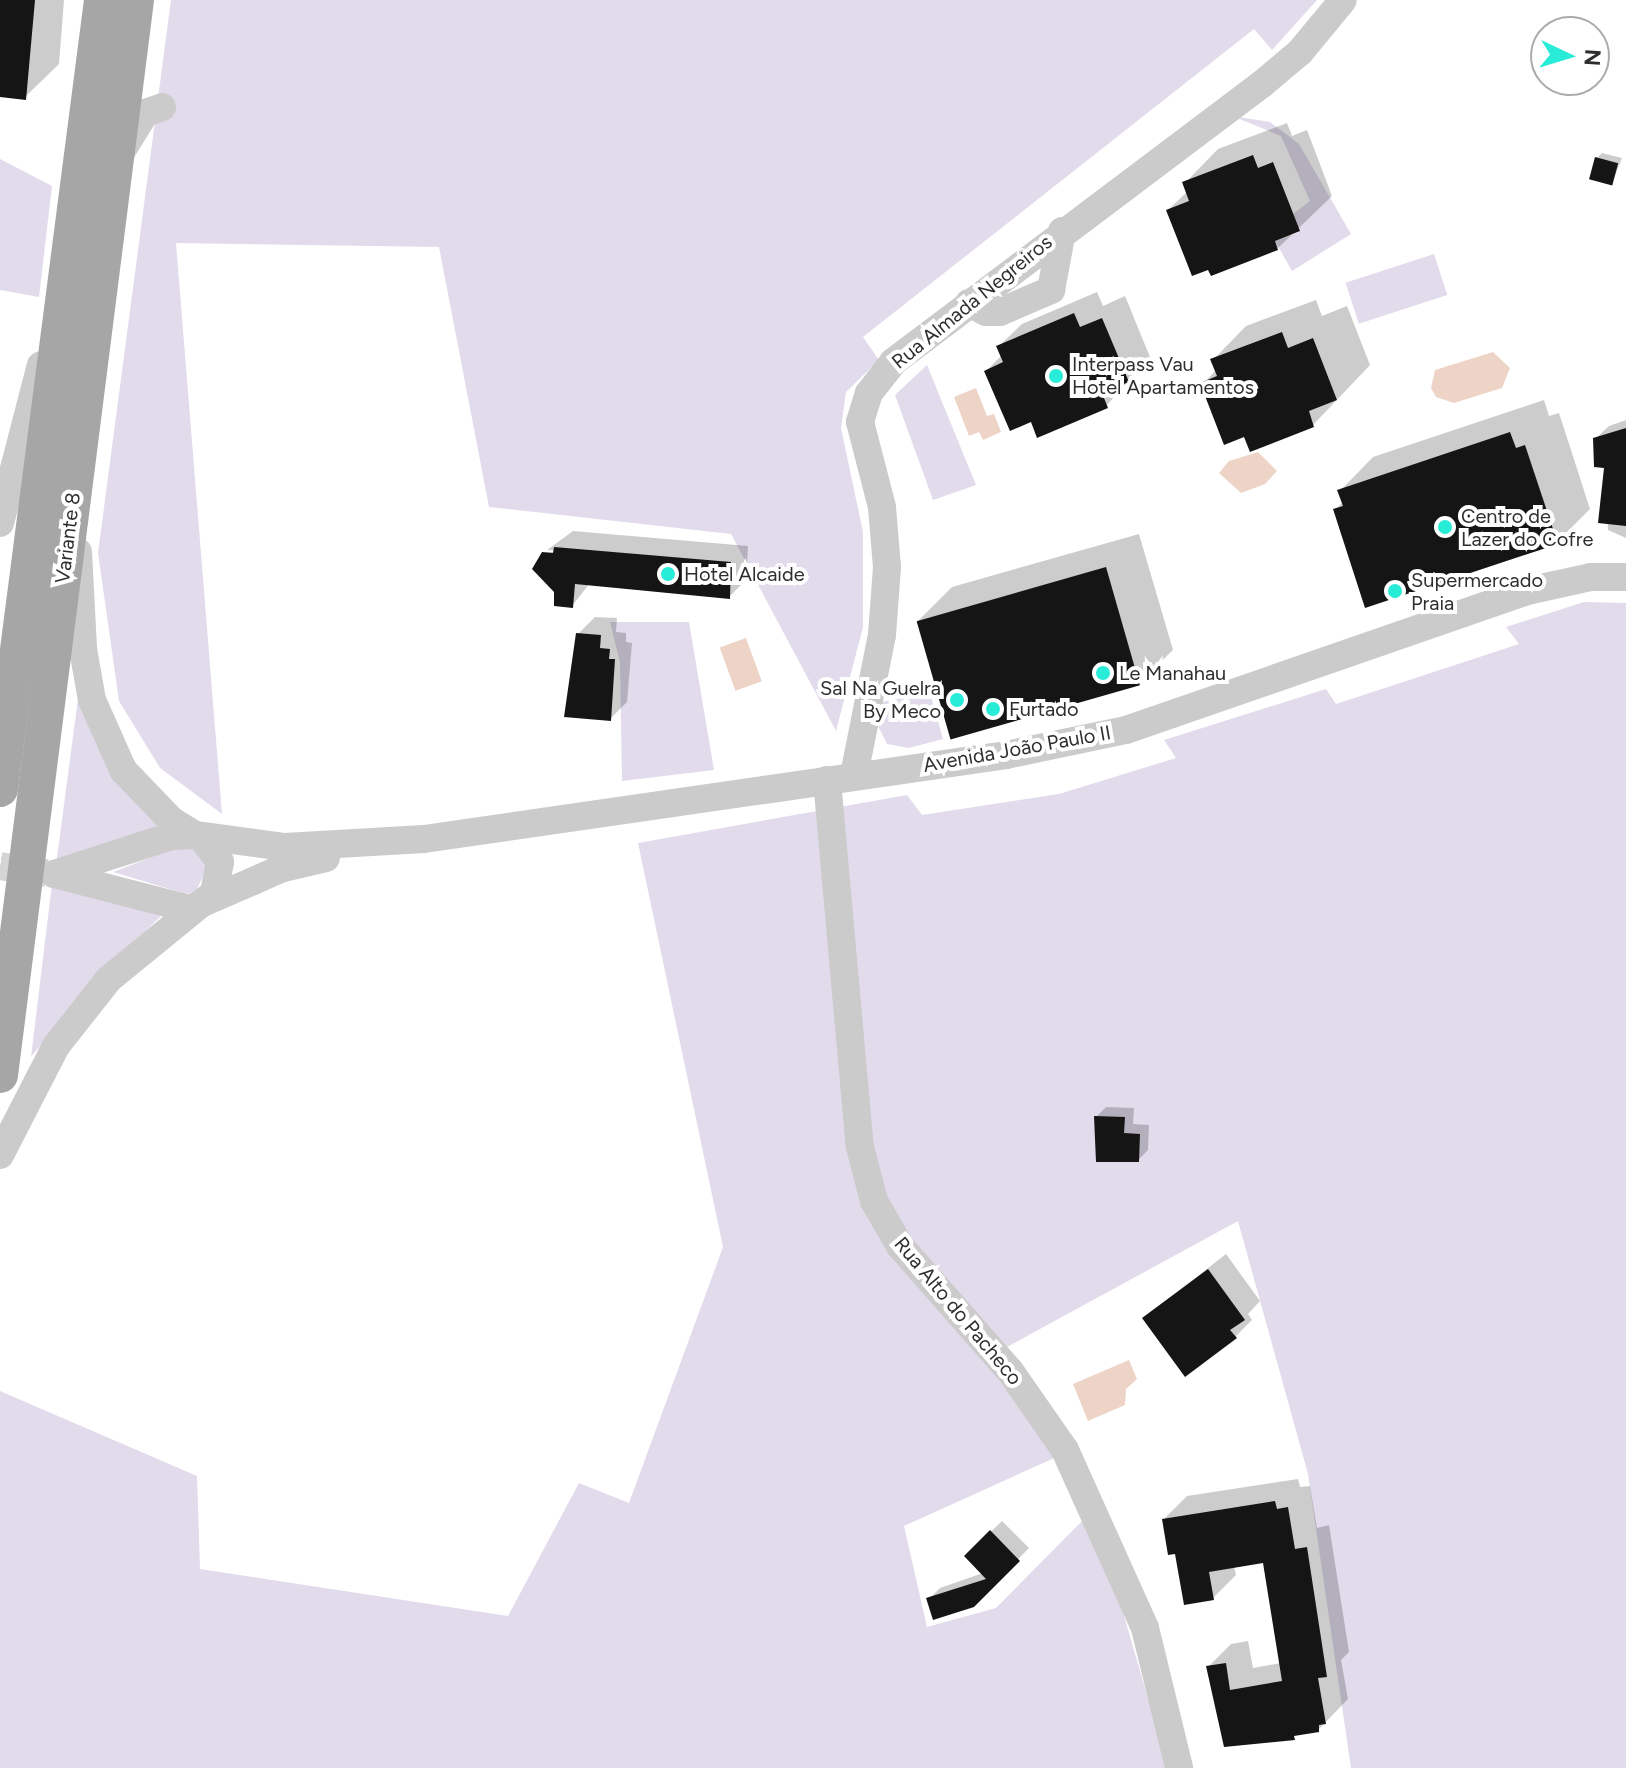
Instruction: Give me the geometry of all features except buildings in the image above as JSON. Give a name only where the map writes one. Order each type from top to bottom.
[{"type":"main road","name":"Variante 8","points":[[0,789],[102,0]]},
{"type":"main road","name":"Variante 8","points":[[0,1075],[136,0]]},
{"type":"street","name":"Rua Almada Negreiros","points":[[840,778],[882,635],[887,567],[882,507],[860,422],[869,393],[893,362],[1062,231],[1262,84],[1300,52],[1343,0]]},
{"type":"street","points":[[969,303],[986,312],[1000,312],[1051,290],[1062,231]]},
{"type":"street","points":[[0,523],[66,271]]},
{"type":"street","points":[[0,1155],[56,1046],[109,979],[204,903],[218,886],[222,870],[218,855],[198,836],[171,820],[123,770],[92,700],[83,649],[78,546],[86,396]]},
{"type":"street","name":"Avenida João Paulo II","points":[[389,844],[1006,755],[1126,730],[1527,591],[1591,577],[1626,577]]},
{"type":"street","name":"Rua Alto do Pacheco","points":[[840,778],[860,1147],[874,1201],[900,1246],[1010,1371],[1065,1450],[1145,1628],[1179,1768]]},
{"type":"street","points":[[172,836],[198,836],[285,847],[389,844],[283,868],[204,903],[179,908],[54,874],[172,836]]},
{"type":"shaded area","points":[[171,0],[1317,0],[1272,50],[1254,29],[863,337],[879,360],[846,392],[841,428],[863,532],[863,627],[836,731],[731,534],[489,507],[439,247],[176,243],[222,814],[160,768],[119,701],[98,553]]},
{"type":"shaded area","points":[[1232,116],[1270,122],[1299,144],[1351,234],[1292,271],[1275,241],[1299,232],[1293,214],[1310,201],[1281,136]]},
{"type":"shaded area","points":[[0,159],[52,186],[39,297],[0,290]]},
{"type":"shaded area","points":[[1434,254],[1447,295],[1359,324],[1346,283]]},
{"type":"shaded area","points":[[1493,352],[1510,368],[1502,388],[1454,403],[1436,397],[1431,388],[1435,370]]},
{"type":"shaded area","points":[[927,365],[976,485],[933,500],[895,395]]},
{"type":"shaded area","points":[[976,388],[987,416],[994,414],[1001,432],[983,440],[979,432],[969,436],[954,397]]},
{"type":"shaded area","points":[[1258,452],[1277,471],[1265,484],[1241,493],[1219,473],[1229,461]]},
{"type":"shaded area","points":[[1584,602],[1626,603],[1626,1768],[1351,1768],[1308,1474],[1238,1221],[985,1359],[1061,1455],[904,1526],[927,1627],[996,1608],[1086,1517],[1112,1574],[1168,1768],[0,1768],[0,1391],[197,1476],[200,1569],[508,1616],[579,1483],[629,1503],[723,1247],[638,843],[907,795],[922,815],[1059,794],[1176,758],[1164,740],[1326,689],[1336,704],[1519,644],[1506,627]]},
{"type":"shaded area","points":[[610,622],[689,622],[714,770],[622,781],[620,662]]},
{"type":"shaded area","points":[[746,638],[762,681],[735,691],[720,648]]},
{"type":"shaded area","points":[[930,693],[943,739],[909,748],[887,744],[876,722],[881,702]]},
{"type":"shaded area","points":[[78,699],[167,827],[56,865]]},
{"type":"shaded area","points":[[178,847],[194,847],[205,860],[206,870],[196,891],[186,894],[113,872]]},
{"type":"shaded area","points":[[52,884],[161,916],[88,988],[31,1057]]},
{"type":"shaded area","points":[[1129,1360],[1137,1379],[1126,1389],[1125,1405],[1088,1421],[1073,1384]]},
{"type":"tunnel","points":[[0,866],[46,873]]},
{"type":"place","name":"Interpass Vau Hotel Apartamentos","points":[[1056,376]]},
{"type":"place","name":"Centro de Lazer do Cofre","points":[[1445,527]]},
{"type":"place","name":"Hotel Alcaide","points":[[668,574]]},
{"type":"place","name":"Supermercado Praia","points":[[1395,591]]},
{"type":"place","name":"Le Manahau","points":[[1103,673]]},
{"type":"place","name":"Sal Na Guelra By Meco","points":[[957,700]]},
{"type":"place","name":"Furtado","points":[[993,709]]}]
